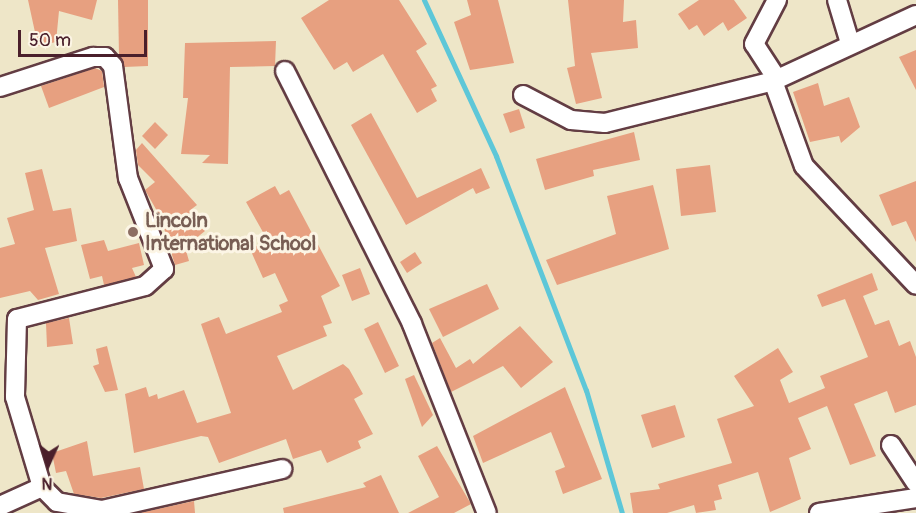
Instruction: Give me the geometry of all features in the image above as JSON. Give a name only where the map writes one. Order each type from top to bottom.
[{"type":"street","points":[[777,0],[754,44],[774,79],[804,166],[916,285]]},
{"type":"street","points":[[837,0],[850,43]]},
{"type":"street","points":[[523,95],[571,120],[605,123],[774,79],[916,15]]},
{"type":"street","points":[[0,87],[93,57],[105,57],[113,66],[128,178],[164,269],[145,286],[17,319],[15,397],[42,487],[75,509],[102,510],[282,469]]},
{"type":"street","points":[[285,72],[412,324],[487,513]]},
{"type":"street","points":[[891,445],[916,483]]},
{"type":"street","points":[[0,506],[42,487]]},
{"type":"street","points":[[819,513],[916,498]]},
{"type":"building","points":[[28,0],[97,0],[92,20],[59,11],[56,42],[38,46]]},
{"type":"building","points":[[118,0],[148,0],[148,66],[124,67],[119,56]]},
{"type":"building","points":[[329,0],[399,0],[427,44],[416,51],[437,86],[431,89],[437,101],[417,113],[383,54],[353,72],[347,62],[334,70],[301,18]]},
{"type":"building","points":[[467,0],[498,0],[514,63],[470,70],[454,22],[471,15]]},
{"type":"building","points":[[568,0],[624,0],[623,22],[636,20],[638,48],[591,53],[602,98],[576,104],[567,68],[575,66]]},
{"type":"building","points":[[699,0],[734,0],[747,18],[728,31],[723,22],[704,36],[697,25],[689,30],[678,14]]},
{"type":"building","points":[[276,41],[275,66],[230,67],[228,164],[202,163],[210,155],[181,154],[188,98],[183,98],[185,43]]},
{"type":"building","points":[[916,50],[916,90],[899,57]]},
{"type":"building","points":[[95,68],[102,71],[104,87],[49,108],[41,86]]},
{"type":"building","points":[[818,83],[824,106],[849,97],[860,127],[841,143],[839,136],[810,142],[793,92]]},
{"type":"building","points":[[519,109],[525,128],[510,133],[503,114]]},
{"type":"building","points":[[371,113],[417,198],[481,168],[490,188],[476,194],[473,188],[406,225],[351,125]]},
{"type":"building","points":[[155,122],[168,135],[155,149],[142,136]]},
{"type":"building","points":[[634,132],[640,160],[593,170],[594,176],[545,190],[536,159]]},
{"type":"building","points":[[142,143],[197,205],[189,211],[205,231],[185,247],[189,261],[175,265],[161,218],[145,190],[155,182],[138,165],[136,150]]},
{"type":"building","points":[[710,165],[716,212],[681,216],[676,169]]},
{"type":"building","points":[[42,169],[53,211],[71,208],[77,241],[45,248],[59,294],[38,300],[30,291],[0,298],[0,248],[15,244],[7,218],[34,210],[25,173]]},
{"type":"building","points":[[916,181],[916,242],[906,221],[892,226],[879,195]]},
{"type":"building","points":[[653,185],[669,249],[557,285],[546,260],[616,234],[607,196]]},
{"type":"building","points":[[275,186],[280,195],[289,190],[340,286],[321,296],[332,323],[323,326],[327,336],[277,356],[293,390],[343,364],[349,369],[363,394],[354,399],[373,434],[358,441],[361,448],[327,463],[321,450],[293,459],[286,439],[219,463],[208,437],[201,436],[134,453],[125,394],[146,387],[149,397],[157,394],[158,399],[184,390],[197,423],[231,413],[201,324],[219,317],[226,334],[282,312],[279,305],[288,301],[275,273],[263,278],[250,249],[268,241],[246,202]]},
{"type":"building","points":[[104,240],[108,251],[139,243],[144,265],[132,268],[136,277],[104,285],[102,276],[90,279],[81,245]]},
{"type":"building","points":[[415,252],[422,263],[407,273],[400,262]]},
{"type":"building","points":[[360,268],[370,294],[352,301],[342,275]]},
{"type":"building","points":[[872,273],[878,290],[863,296],[875,325],[889,320],[899,346],[910,341],[916,357],[916,405],[895,413],[887,391],[854,404],[876,456],[850,465],[827,406],[798,418],[811,449],[789,458],[801,499],[770,512],[758,472],[718,485],[722,499],[714,501],[716,510],[696,513],[694,505],[667,513],[633,513],[630,493],[660,489],[658,484],[732,463],[717,419],[754,406],[734,376],[778,348],[793,372],[780,380],[789,403],[825,388],[820,376],[868,357],[845,299],[822,307],[817,295]]},
{"type":"building","points":[[487,284],[499,309],[443,337],[429,309]]},
{"type":"building","points":[[69,318],[73,344],[47,347],[46,323]]},
{"type":"building","points":[[378,322],[399,366],[385,373],[364,329]]},
{"type":"building","points":[[520,326],[553,362],[521,388],[503,366],[451,392],[432,343],[440,338],[456,368],[470,359],[473,364]]},
{"type":"building","points":[[107,346],[118,390],[105,392],[93,366],[99,364],[96,349]]},
{"type":"building","points":[[414,375],[433,415],[422,427],[405,379]]},
{"type":"building","points":[[565,387],[602,479],[563,494],[555,471],[565,467],[551,432],[483,463],[473,436]]},
{"type":"building","points":[[675,405],[685,437],[652,448],[641,415]]},
{"type":"building","points":[[87,441],[93,476],[140,467],[144,489],[101,498],[74,494],[66,471],[56,473],[52,453]]},
{"type":"building","points":[[437,446],[471,504],[454,513],[408,513],[439,497],[418,456]]},
{"type":"building","points":[[381,475],[399,513],[284,513],[283,508],[366,487],[363,483]]},
{"type":"building","points":[[194,501],[195,513],[139,513]]},
{"type":"waterway","points":[[424,0],[496,156],[586,390],[622,513]]},
{"type":"place","name":"Lincoln International School","points":[[133,232]]}]
